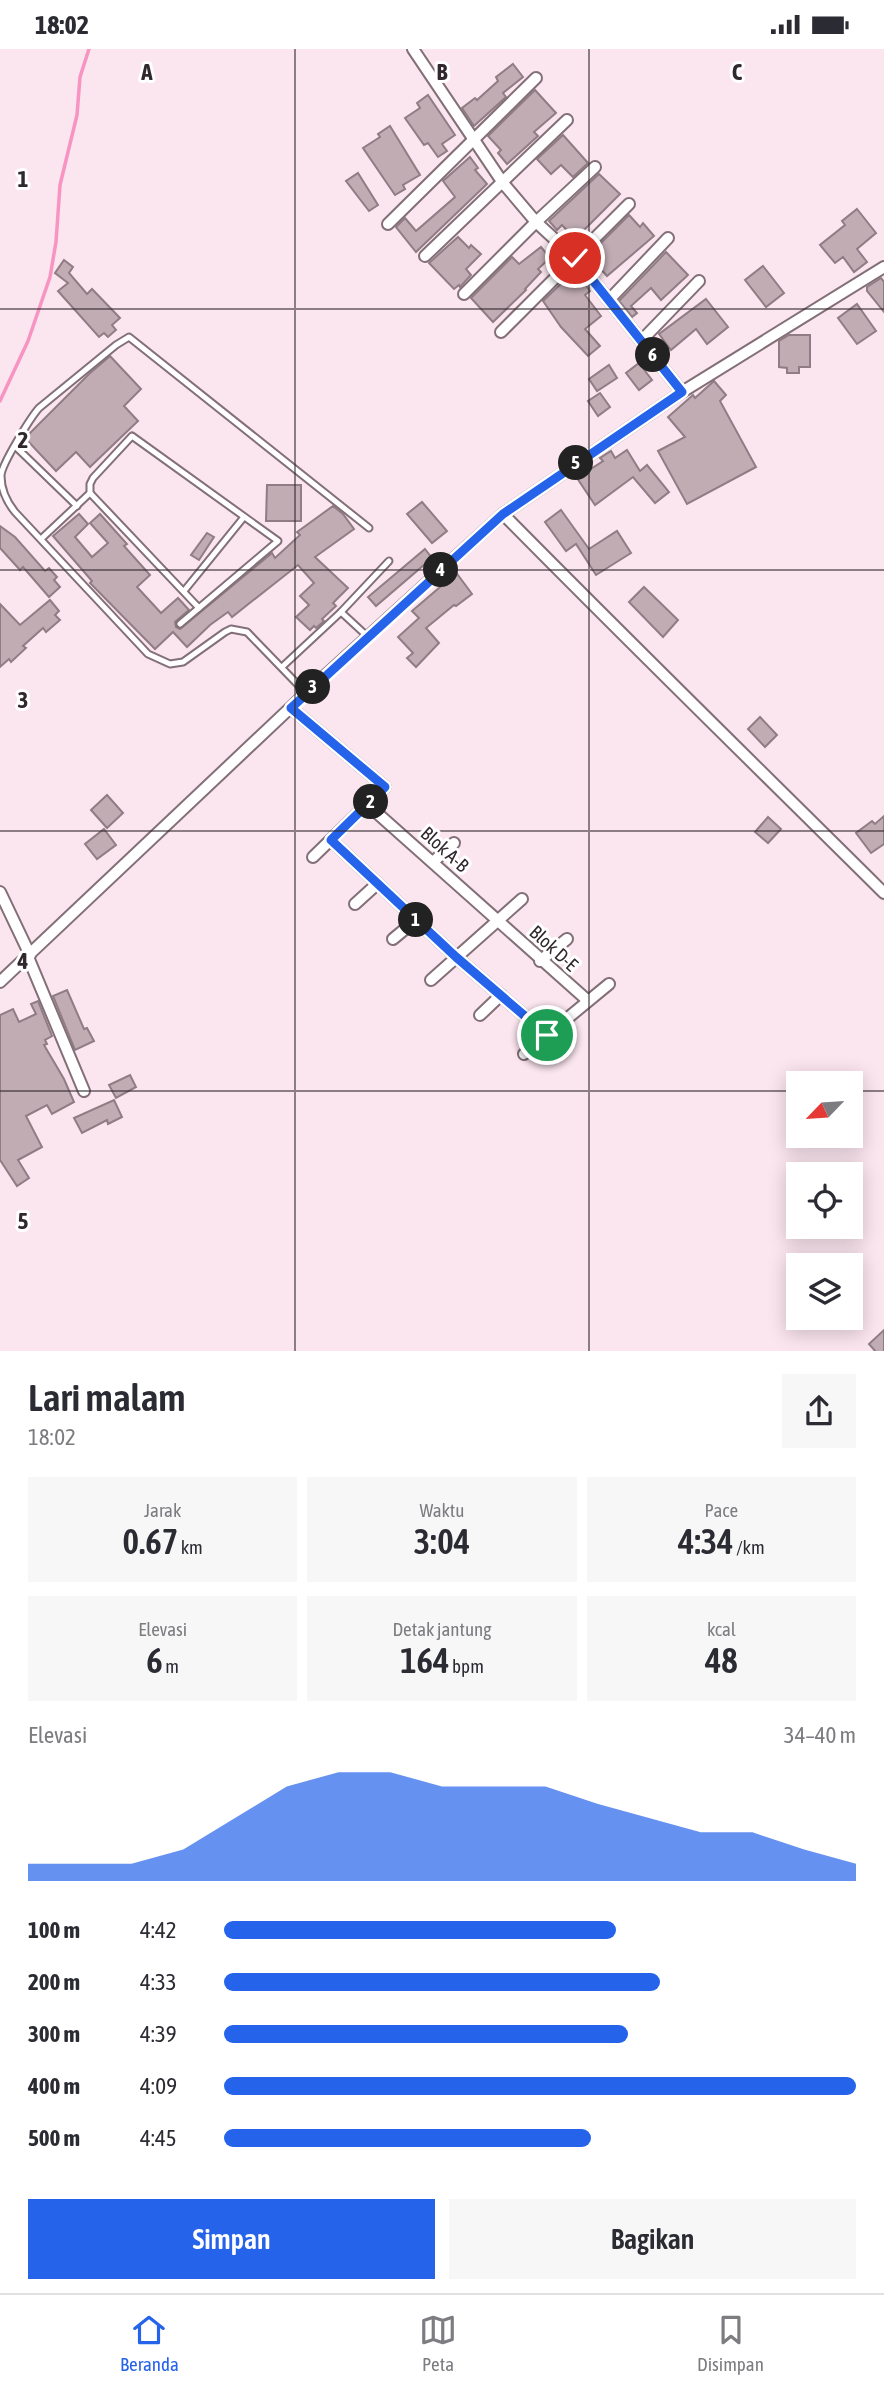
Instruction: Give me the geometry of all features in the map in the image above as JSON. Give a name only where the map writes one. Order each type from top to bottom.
[{"type":"street","points":[[413,49],[503,183],[536,222],[575,258],[682,392]]},
{"type":"street","points":[[388,224],[536,78]]},
{"type":"street","points":[[425,256],[567,120]]},
{"type":"street","points":[[464,294],[595,167]]},
{"type":"street","points":[[501,332],[629,204]]},
{"type":"street","points":[[609,300],[668,238]]},
{"type":"street","points":[[0,982],[367,636],[503,514],[682,392],[884,267]]},
{"type":"street","points":[[642,340],[699,281]]},
{"type":"street","points":[[503,514],[884,893]]},
{"type":"street","points":[[291,708],[385,787],[313,857]]},
{"type":"street","name":"Blok A-B","points":[[368,805],[498,920]]},
{"type":"street","points":[[331,840],[456,957],[547,1035]]},
{"type":"street","points":[[433,862],[454,843]]},
{"type":"street","points":[[355,904],[377,884]]},
{"type":"street","points":[[0,892],[84,1091]]},
{"type":"street","points":[[431,980],[522,899]]},
{"type":"street","points":[[393,939],[416,920]]},
{"type":"street","name":"Blok D-E","points":[[498,920],[540,961],[587,1000]]},
{"type":"street","points":[[540,961],[567,939]]},
{"type":"street","points":[[524,1054],[609,984]]},
{"type":"street","points":[[480,1015],[501,995]]},
{"type":"lane","points":[[306,693],[247,632],[238,629],[225,632],[183,662],[170,664],[148,654],[15,512],[4,494],[0,474],[31,417],[39,408],[129,337],[369,528]]},
{"type":"lane","points":[[180,624],[199,608],[278,541],[132,436],[93,478],[90,493],[199,608]]},
{"type":"lane","points":[[15,446],[77,506]]},
{"type":"lane","points":[[41,539],[90,493]]},
{"type":"lane","points":[[184,591],[244,517]]},
{"type":"lane","points":[[282,667],[341,612],[389,561]]},
{"type":"lane","points":[[341,612],[367,636]]},
{"type":"building","points":[[513,64],[523,77],[503,93],[506,97],[474,126],[462,108],[475,98],[477,100],[498,81],[496,77]]},
{"type":"building","points":[[535,90],[556,113],[534,132],[538,136],[507,164],[498,153],[501,150],[488,136]]},
{"type":"building","points":[[428,95],[455,135],[442,144],[447,151],[438,157],[428,143],[424,145],[405,118],[420,108],[417,103]]},
{"type":"building","points":[[390,126],[420,175],[403,185],[405,189],[395,195],[363,148],[380,137],[378,134]]},
{"type":"building","points":[[563,135],[588,163],[573,177],[561,165],[551,174],[537,159]]},
{"type":"building","points":[[470,157],[478,168],[475,170],[487,184],[416,252],[396,227],[405,218],[416,231],[455,197],[443,181]]},
{"type":"building","points":[[358,173],[378,205],[369,211],[346,181]]},
{"type":"building","points":[[599,174],[620,194],[575,239],[562,225],[557,230],[549,221]]},
{"type":"building","points":[[857,209],[876,233],[857,249],[867,262],[854,272],[843,257],[835,263],[820,245],[845,225],[842,221]]},
{"type":"building","points":[[629,215],[640,227],[643,223],[654,236],[607,276],[598,266],[601,263],[592,252]]},
{"type":"building","points":[[458,237],[469,248],[471,245],[481,254],[466,269],[471,275],[460,287],[459,285],[454,289],[429,263]]},
{"type":"building","points":[[541,247],[550,258],[538,269],[541,272],[526,290],[493,322],[471,298],[512,257],[519,264]]},
{"type":"building","points":[[666,252],[688,275],[661,300],[651,288],[631,306],[637,313],[632,317],[619,301]]},
{"type":"building","points":[[64,260],[73,267],[69,273],[87,294],[92,289],[120,318],[112,325],[116,330],[108,337],[104,333],[99,337],[58,291],[68,283],[55,273]]},
{"type":"building","points":[[763,266],[784,293],[766,307],[745,280]]},
{"type":"building","points":[[568,277],[574,285],[582,280],[590,291],[585,295],[601,316],[585,329],[600,346],[588,356],[561,327],[543,301]]},
{"type":"building","points":[[881,278],[884,282],[884,312],[867,291],[867,287]]},
{"type":"building","points":[[706,299],[728,327],[707,344],[696,329],[671,350],[659,334]]},
{"type":"building","points":[[857,304],[876,331],[857,344],[838,318]]},
{"type":"building","points":[[789,335],[810,335],[810,367],[799,367],[799,373],[787,373],[787,368],[779,367],[779,341]]},
{"type":"building","points":[[110,356],[141,389],[124,406],[138,421],[90,467],[76,452],[56,471],[25,438]]},
{"type":"building","points":[[639,363],[652,380],[639,390],[626,373]]},
{"type":"building","points":[[609,365],[617,378],[597,391],[589,379]]},
{"type":"building","points":[[714,381],[726,395],[720,401],[756,467],[687,504],[658,451],[685,437],[668,417]]},
{"type":"building","points":[[600,393],[610,407],[598,416],[588,401]]},
{"type":"building","points":[[627,450],[640,471],[647,465],[669,492],[655,503],[633,477],[595,505],[577,478],[603,461],[600,458],[611,451],[615,458]]},
{"type":"building","points":[[267,485],[301,485],[301,521],[266,521]]},
{"type":"building","points":[[422,502],[447,531],[432,543],[407,514]]},
{"type":"building","points":[[333,506],[354,529],[315,557],[348,588],[333,603],[336,606],[322,619],[324,621],[310,630],[296,617],[309,605],[300,596],[314,583],[298,565],[232,617],[228,612],[210,625],[187,647],[173,632],[155,649],[90,583],[92,581],[53,536],[79,514],[88,524],[75,537],[92,557],[108,543],[90,523],[100,514],[150,575],[137,587],[161,613],[178,598],[189,610],[175,622],[180,629],[272,553],[275,558],[300,535],[297,532]]},
{"type":"building","points":[[561,510],[589,549],[617,531],[631,553],[596,575],[576,544],[566,551],[545,522]]},
{"type":"building","points":[[0,526],[15,537],[45,571],[49,568],[57,577],[54,580],[60,587],[49,597],[23,567],[20,570],[0,548]]},
{"type":"building","points":[[207,533],[214,537],[199,560],[191,555]]},
{"type":"building","points":[[425,549],[432,558],[376,606],[368,597]]},
{"type":"building","points":[[455,571],[472,594],[426,628],[439,643],[416,667],[407,658],[413,653],[398,637],[419,618],[412,611]]},
{"type":"building","points":[[644,587],[678,620],[663,637],[629,602]]},
{"type":"building","points":[[50,600],[59,611],[55,615],[60,620],[46,632],[43,628],[23,646],[26,648],[11,662],[9,659],[0,667],[0,604],[20,625]]},
{"type":"building","points":[[760,717],[777,735],[765,747],[748,729]]},
{"type":"building","points":[[107,795],[123,813],[107,828],[91,810]]},
{"type":"building","points":[[884,816],[884,844],[871,853],[856,833],[872,821],[875,824]]},
{"type":"building","points":[[768,817],[781,829],[768,843],[755,832]]},
{"type":"building","points":[[104,829],[116,845],[97,859],[85,844]]},
{"type":"building","points":[[67,990],[84,1029],[87,1028],[94,1041],[75,1050],[53,996]]},
{"type":"building","points":[[38,1001],[52,1036],[45,1040],[47,1044],[44,1045],[74,1102],[52,1114],[47,1105],[26,1116],[42,1147],[18,1160],[29,1178],[17,1186],[0,1160],[0,1015],[13,1009],[19,1022],[36,1014],[31,1004]]},
{"type":"building","points":[[130,1075],[136,1087],[116,1098],[109,1085]]},
{"type":"building","points":[[114,1100],[122,1117],[108,1124],[107,1120],[82,1133],[74,1118]]},
{"type":"building","points":[[884,1330],[884,1351],[875,1351],[869,1344]]},
{"type":"waterway","points":[[0,401],[28,341],[50,277],[56,242],[60,185],[77,115],[80,77],[89,49]]},
{"type":"route","points":[[547,1035],[456,957],[331,840],[385,787],[291,708],[503,514],[682,392],[575,258]]}]
